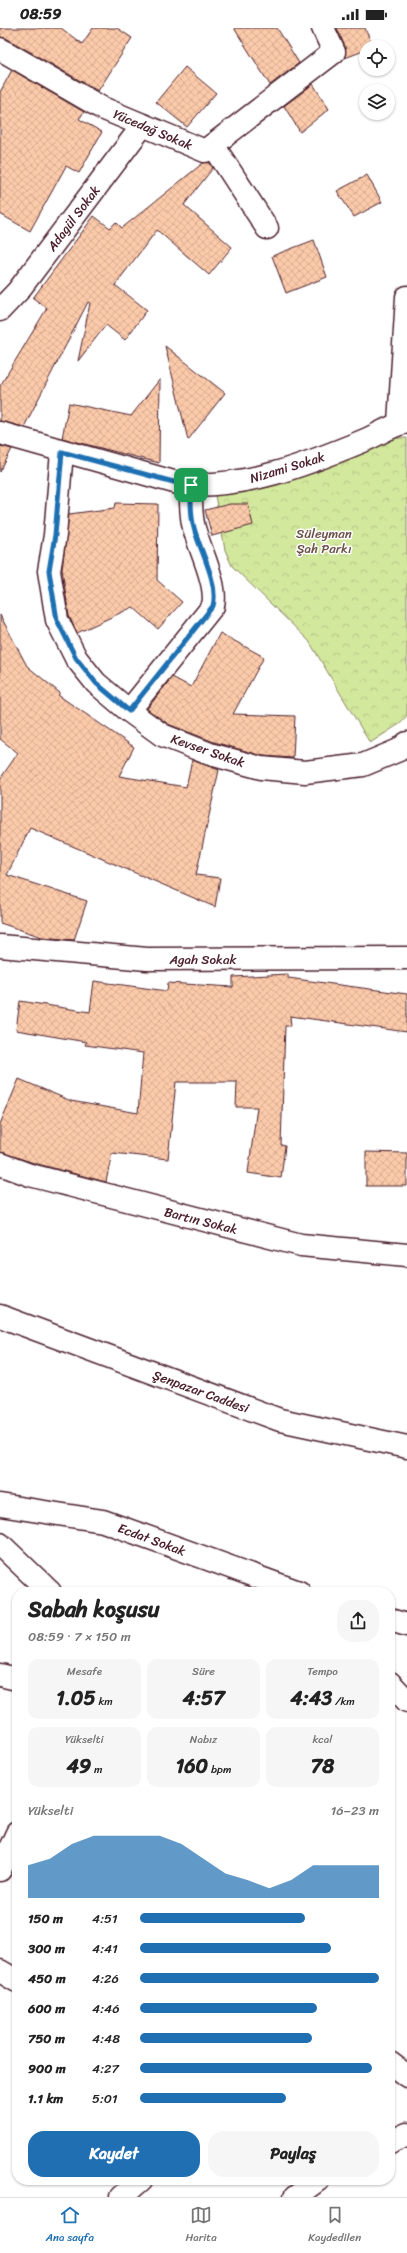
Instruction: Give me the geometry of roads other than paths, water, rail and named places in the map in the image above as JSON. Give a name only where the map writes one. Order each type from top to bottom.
[{"type":"street","name":"Yücedağ Sokak","points":[[0,49],[102,108],[204,151],[334,52],[323,28]]},
{"type":"street","name":"Adagül Sokak","points":[[0,310],[18,291],[143,125]]},
{"type":"street","points":[[213,145],[267,228]]},
{"type":"street","points":[[403,422],[407,297]]},
{"type":"street","name":"Nizami Sokak","points":[[0,433],[62,452],[181,484],[200,486],[254,479],[300,466],[364,440],[403,422]]},
{"type":"street","name":"Kevser Sokak","points":[[62,452],[55,535],[49,571],[57,620],[76,658],[92,678],[129,711],[162,735],[210,754],[261,768],[305,772],[362,765],[399,750],[407,743]]},
{"type":"street","points":[[129,711],[213,606],[216,595],[190,511],[191,485]]},
{"type":"street","name":"Agah Sokak","points":[[0,946],[147,958],[407,958]]},
{"type":"street","name":"Bartın Sokak","points":[[0,1164],[30,1175],[301,1246],[407,1255]]},
{"type":"street","name":"Şenpazar Caddesi","points":[[0,1316],[280,1420],[407,1447]]},
{"type":"street","name":"Ecdat Sokak","points":[[0,1505],[103,1521],[285,1587]]},
{"type":"street","points":[[0,1544],[45,1587]]},
{"type":"street","points":[[395,1621],[407,1625]]},
{"type":"street","points":[[0,1675],[12,1678]]},
{"type":"street","points":[[395,1688],[407,1701]]},
{"type":"street","points":[[5,1864],[12,1846]]},
{"type":"street","points":[[0,1971],[12,1978]]},
{"type":"street","points":[[395,2067],[407,2076]]},
{"type":"street","points":[[395,2140],[407,2134]]},
{"type":"street","points":[[121,2197],[135,2185]]},
{"type":"street","points":[[295,2197],[311,2185]]},
{"type":"park label","name":"Süleyman Şah Parkı","points":[[324,540]]}]
